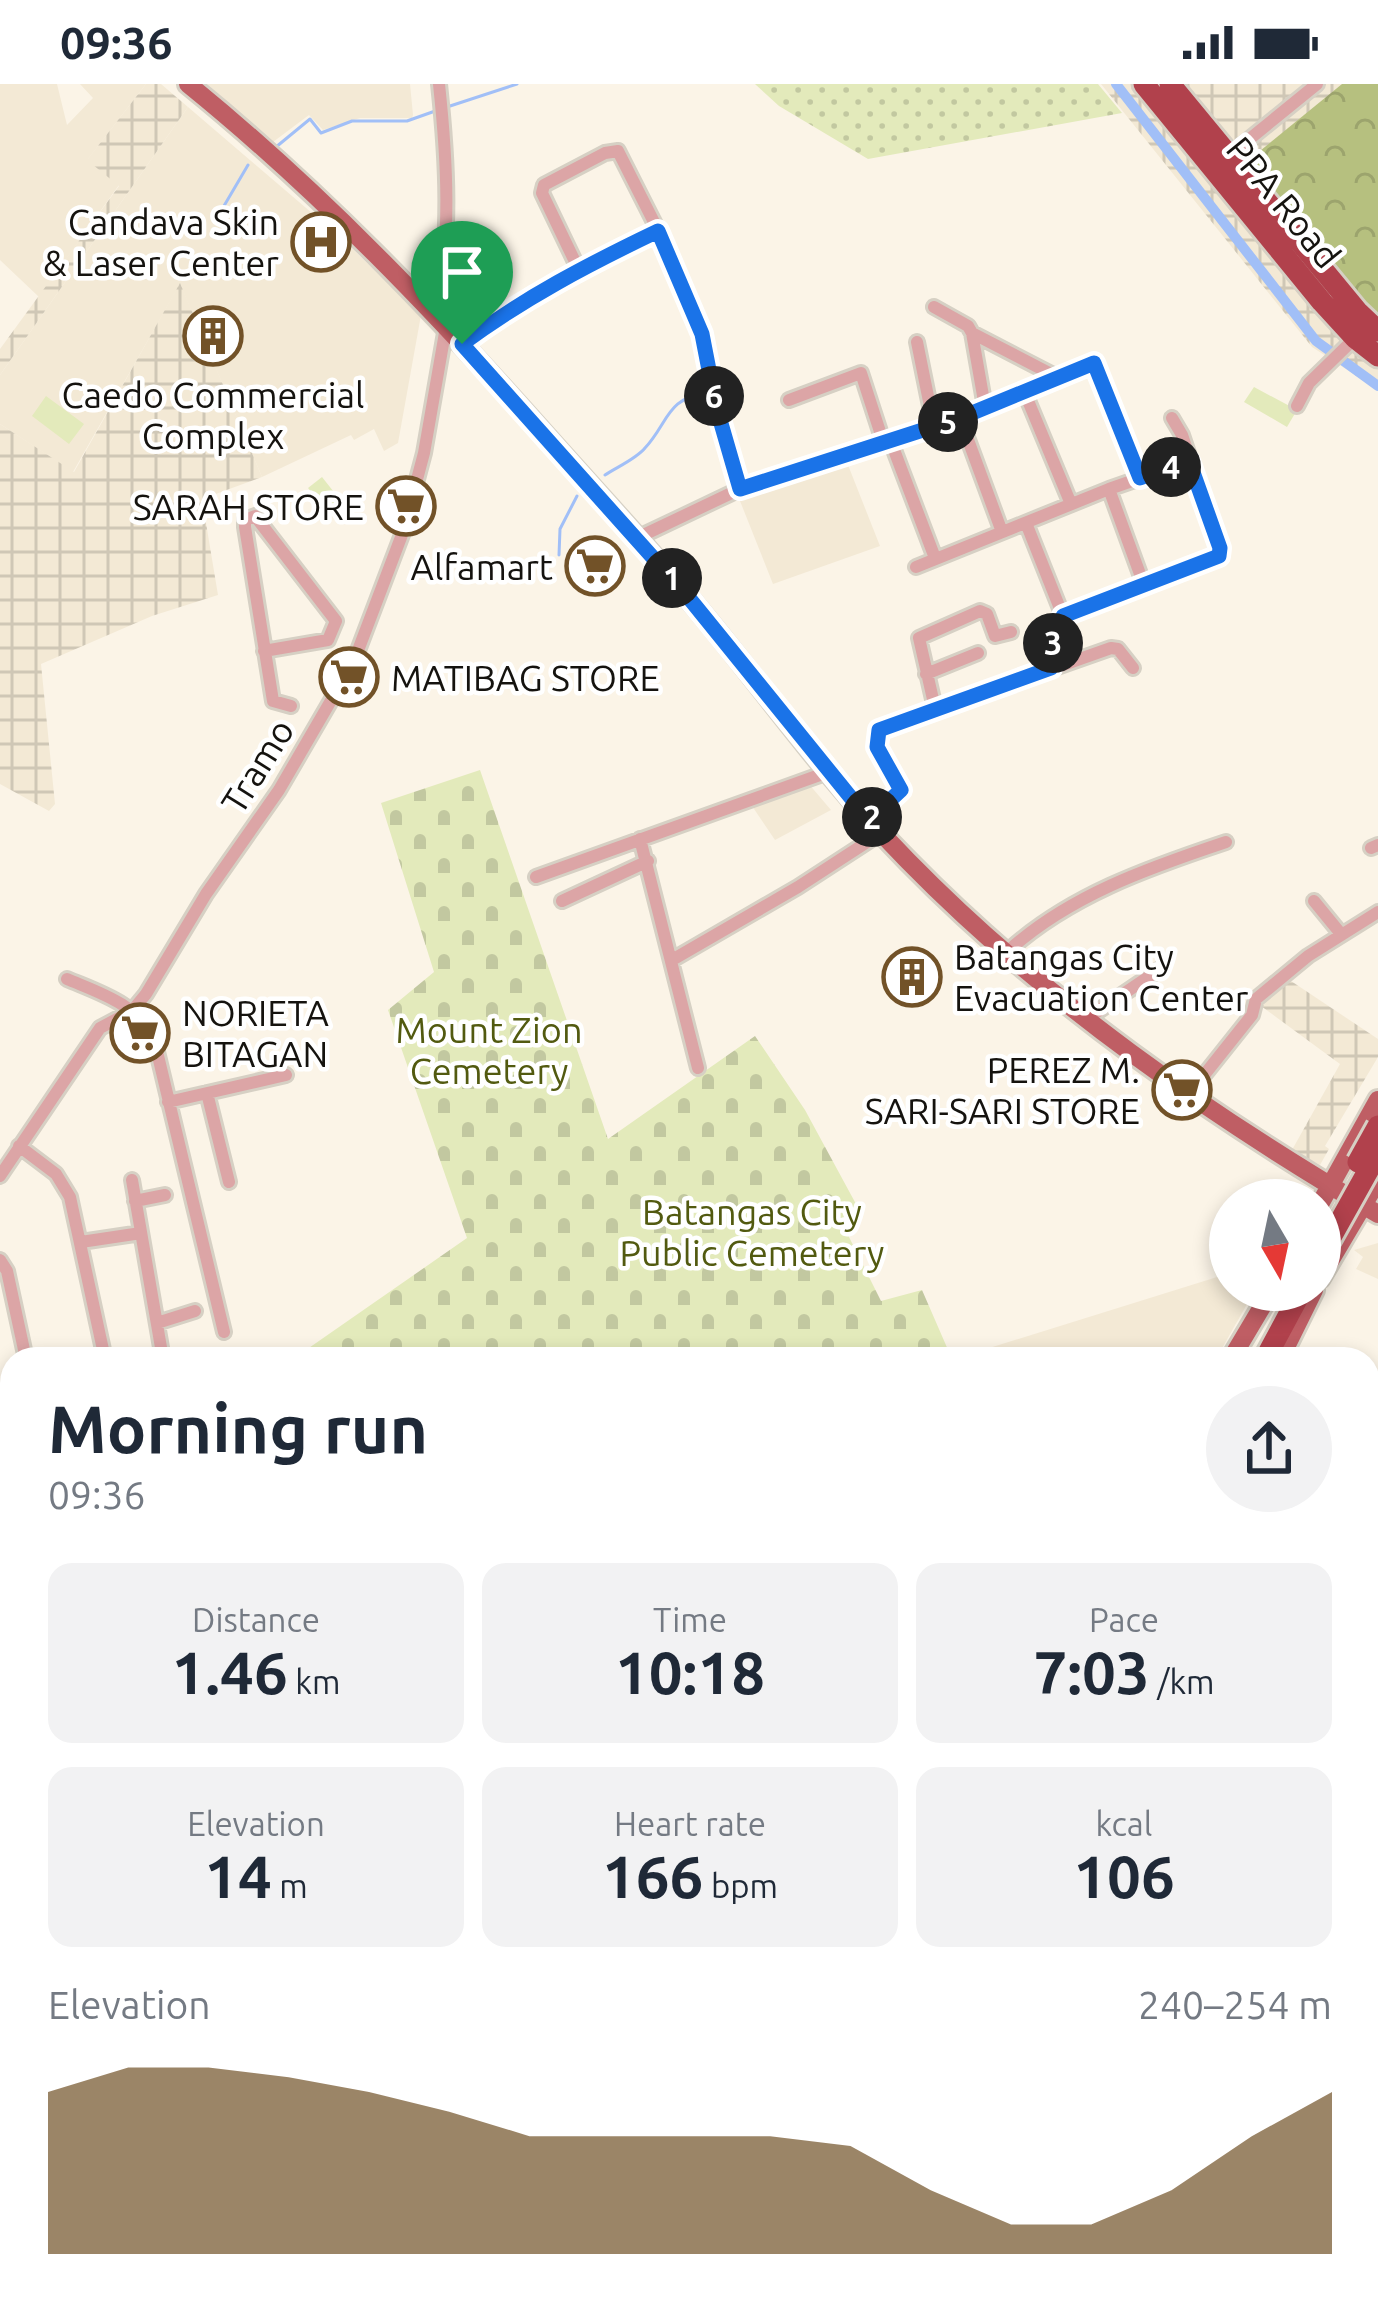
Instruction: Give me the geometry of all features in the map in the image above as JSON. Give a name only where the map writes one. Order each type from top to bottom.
[{"type":"highway","name":"PPA Road","points":[[1144,84],[1221,162]]},
{"type":"highway","name":"PPA Road","points":[[1170,84],[1343,351],[1378,356]]},
{"type":"highway","points":[[1221,162],[1378,331]]},
{"type":"highway","points":[[1341,1191],[1378,1126]]},
{"type":"highway","points":[[1341,1219],[1378,1153]]},
{"type":"highway","points":[[1255,1347],[1275,1311]]},
{"type":"highway","points":[[1271,1347],[1291,1311]]},
{"type":"main road","points":[[188,84],[275,157],[441,320],[734,651],[875,826],[1007,952],[1088,1018],[1189,1094],[1321,1179]]},
{"type":"main road","points":[[1333,1179],[1378,1100]]},
{"type":"main road","points":[[1341,1250],[1371,1210],[1378,1180]]},
{"type":"main road","points":[[1341,1192],[1371,1210]]},
{"type":"main road","points":[[1238,1347],[1260,1311]]},
{"type":"main road","points":[[1286,1347],[1304,1311]]},
{"type":"street","name":"Tramo","points":[[0,1176],[100,1028],[132,1011],[279,790],[343,685],[364,635],[395,556],[424,453],[441,320],[446,154],[439,84]]},
{"type":"street","points":[[1221,162],[1317,84]]},
{"type":"street","points":[[578,268],[542,194],[544,184],[605,152],[618,151],[702,334],[740,489]]},
{"type":"street","points":[[462,344],[578,268],[658,231]]},
{"type":"street","points":[[934,307],[972,333],[985,407]]},
{"type":"street","points":[[972,333],[1057,377]]},
{"type":"street","points":[[917,342],[934,426]]},
{"type":"street","points":[[1297,406],[1310,383],[1343,351]]},
{"type":"street","points":[[637,538],[740,489],[960,418],[1094,363],[1140,478]]},
{"type":"street","points":[[789,400],[862,373],[934,558]]},
{"type":"street","points":[[1024,391],[1071,503]]},
{"type":"street","points":[[960,418],[1002,532]]},
{"type":"street","points":[[1063,616],[1219,556],[1172,418]]},
{"type":"street","points":[[916,568],[1071,503],[1189,461]]},
{"type":"street","points":[[1108,489],[1144,585]]},
{"type":"street","points":[[291,706],[273,701],[245,520],[258,518],[336,621],[364,635]]},
{"type":"street","points":[[1026,523],[1063,616],[1053,641],[1051,668]]},
{"type":"street","points":[[935,709],[917,641],[923,634],[980,611],[987,614],[997,638],[1011,632]]},
{"type":"street","points":[[264,651],[328,640],[336,621]]},
{"type":"street","points":[[672,960],[798,887],[875,826],[901,790],[877,747],[879,730],[1111,648],[1133,668]]},
{"type":"street","points":[[926,674],[978,653]]},
{"type":"street","points":[[536,877],[829,772]]},
{"type":"street","points":[[640,838],[698,1068]]},
{"type":"street","points":[[1007,952],[1034,928],[1095,892],[1226,842]]},
{"type":"street","points":[[562,901],[648,861]]},
{"type":"street","points":[[1314,901],[1341,934]]},
{"type":"street","points":[[1189,1094],[1252,1016],[1258,996],[1378,912]]},
{"type":"street","points":[[1088,1018],[1163,967]]},
{"type":"street","points":[[67,980],[113,998],[132,1011],[154,1039],[224,1332]]},
{"type":"street","points":[[168,1102],[286,1075]]},
{"type":"street","points":[[207,1094],[229,1182]]},
{"type":"street","points":[[19,1146],[60,1179],[74,1206],[102,1347]]},
{"type":"street","points":[[132,1180],[161,1347]]},
{"type":"street","points":[[135,1201],[164,1195]]},
{"type":"street","points":[[81,1242],[141,1233]]},
{"type":"street","points":[[0,1260],[5,1264],[24,1347]]},
{"type":"street","points":[[157,1324],[196,1311]]},
{"type":"street","points":[[0,2024],[0,2045]]},
{"type":"shaded area","points":[[0,84],[57,84],[67,125],[93,98],[80,84],[146,84],[88,159],[119,185],[39,297],[0,260]]},
{"type":"shaded area","points":[[146,84],[161,84],[188,107],[0,375],[0,349],[119,186],[87,160]]},
{"type":"shaded area","points":[[207,84],[410,84],[413,115],[360,118],[323,130],[309,115],[273,142]]},
{"type":"shaded area","points":[[1101,84],[1378,84],[1378,390],[1312,347]]},
{"type":"shaded area","points":[[188,107],[340,237],[421,315],[398,443],[384,451],[374,429],[262,477],[180,284],[73,472],[0,424],[0,375]]},
{"type":"shaded area","points":[[180,283],[262,477],[202,499],[218,595],[152,616],[41,664],[55,804],[49,811],[0,784],[0,424],[74,472]]},
{"type":"shaded area","points":[[848,465],[880,546],[773,584],[740,501]]},
{"type":"shaded area","points":[[808,783],[831,810],[775,840],[750,803]]},
{"type":"shaded area","points":[[1288,979],[1378,1039],[1378,1057],[1325,1146],[1329,1149],[1320,1165],[1292,1150],[1340,1064],[1261,1006],[1260,1000]]},
{"type":"shaded area","points":[[1378,1243],[1378,1279],[1356,1269],[1363,1257],[1354,1250]]},
{"type":"shaded area","points":[[1209,1280],[1209,1311],[1243,1311],[1223,1347],[993,1347]]},
{"type":"green space","points":[[755,84],[1098,84],[1122,113],[868,159],[779,106]]},
{"type":"green space","points":[[1342,84],[1378,84],[1378,320],[1252,170],[1255,155]]},
{"type":"green space","points":[[1254,387],[1297,410],[1287,427],[1244,402]]},
{"type":"green space","points":[[46,396],[84,424],[69,444],[32,416]]},
{"type":"green space","points":[[322,477],[341,501],[327,512],[308,488]]},
{"type":"green space","points":[[480,770],[608,1139],[755,1036],[805,1110],[856,1204],[842,1223],[881,1301],[922,1290],[947,1347],[310,1347],[467,1238],[388,1010],[434,972],[381,803]]},
{"type":"waterway","points":[[447,107],[517,84]]},
{"type":"waterway","points":[[1116,84],[1316,341],[1378,386]]},
{"type":"waterway","points":[[276,147],[310,119],[321,133],[352,121],[407,121],[438,110]]},
{"type":"waterway","points":[[221,211],[248,165]]},
{"type":"waterway","points":[[605,475],[641,452],[683,400],[707,393]]},
{"type":"waterway","points":[[559,555],[560,529],[577,496]]},
{"type":"place","name":"Candava Skin & Laser Center","points":[[321,242]]},
{"type":"place","name":"Caedo Commercial Complex","points":[[213,336]]},
{"type":"place","name":"SARAH STORE","points":[[406,506]]},
{"type":"place","name":"Alfamart","points":[[595,566]]},
{"type":"place","name":"MATIBAG STORE","points":[[349,677]]},
{"type":"place","name":"Batangas City Evacuation Center","points":[[912,977]]},
{"type":"place","name":"NORIETA BITAGAN","points":[[140,1033]]},
{"type":"place","name":"PEREZ M. SARI-SARI STORE","points":[[1182,1090]]},
{"type":"route","points":[[658,231],[706,346],[716,406],[740,489],[960,418],[1094,363],[1140,478],[1189,461],[1219,556],[1063,616],[1053,641],[1051,668],[879,730],[877,747],[901,790],[869,820],[689,598],[462,344],[578,268],[658,231]]},
{"type":"park label","name":"Mount Zion Cemetery","points":[[489,1050]]},
{"type":"park label","name":"Batangas City Public Cemetery","points":[[752,1232]]}]
